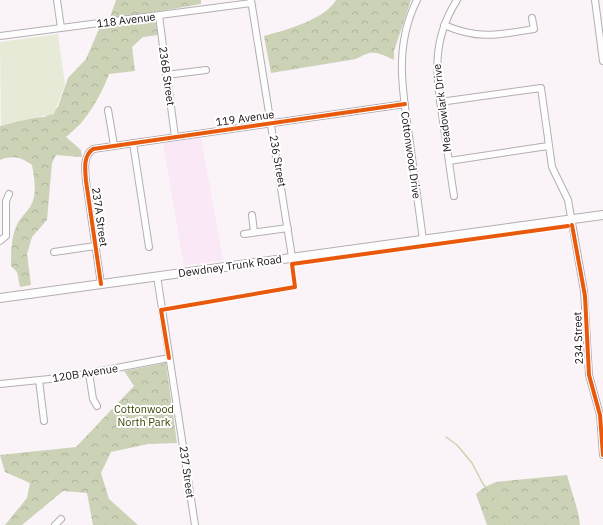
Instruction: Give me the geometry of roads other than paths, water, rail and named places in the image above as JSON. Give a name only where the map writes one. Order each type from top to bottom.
[{"type":"main road","name":"Dewdney Trunk Road","points":[[0,298],[603,215]]},
{"type":"street","points":[[57,0],[61,28]]},
{"type":"street","name":"Cottonwood Drive","points":[[417,0],[410,18],[402,52],[401,75],[423,240]]},
{"type":"street","name":"Meadowlark Drive","points":[[454,196],[440,102],[437,76],[437,58],[444,25],[457,0]]},
{"type":"street","points":[[595,0],[603,61]]},
{"type":"street","name":"118 Avenue","points":[[0,36],[159,16],[251,1]]},
{"type":"street","name":"236 Street","points":[[251,1],[292,257]]},
{"type":"street","name":"236B Street","points":[[159,16],[166,75],[176,137]]},
{"type":"street","points":[[444,25],[467,33],[488,36],[534,29],[532,18]]},
{"type":"street","points":[[166,75],[206,70]]},
{"type":"street","name":"234 Street","points":[[440,102],[541,88],[548,146],[553,171],[567,197],[585,296],[589,375],[600,415],[603,455]]},
{"type":"street","name":"119 Avenue","points":[[88,152],[93,148],[404,104]]},
{"type":"street","points":[[108,110],[114,145]]},
{"type":"street","points":[[133,143],[149,247]]},
{"type":"street","points":[[449,161],[548,146]]},
{"type":"street","name":"237A Street","points":[[88,152],[85,164],[86,181],[101,284]]},
{"type":"street","points":[[2,240],[6,236],[6,201],[9,194]]},
{"type":"street","points":[[252,215],[254,232]]},
{"type":"street","points":[[244,234],[288,228]]},
{"type":"street","points":[[54,252],[95,246]]},
{"type":"street","name":"237 Street","points":[[157,276],[195,525]]},
{"type":"street","name":"120B Avenue","points":[[0,384],[89,374],[169,358]]},
{"type":"street","points":[[89,374],[92,399],[97,406]]},
{"type":"street","points":[[39,380],[44,421]]},
{"type":"street","points":[[55,525],[61,519]]},
{"type":"waterway","points":[[124,17],[131,0]]},
{"type":"waterway","points":[[25,146],[38,139],[69,131],[77,126],[83,119],[96,94],[121,25]]},
{"type":"waterway","points":[[446,437],[457,445],[472,463],[483,484],[498,501],[506,525]]},
{"type":"park label","name":"Cottonwood North Park","points":[[144,415]]}]
